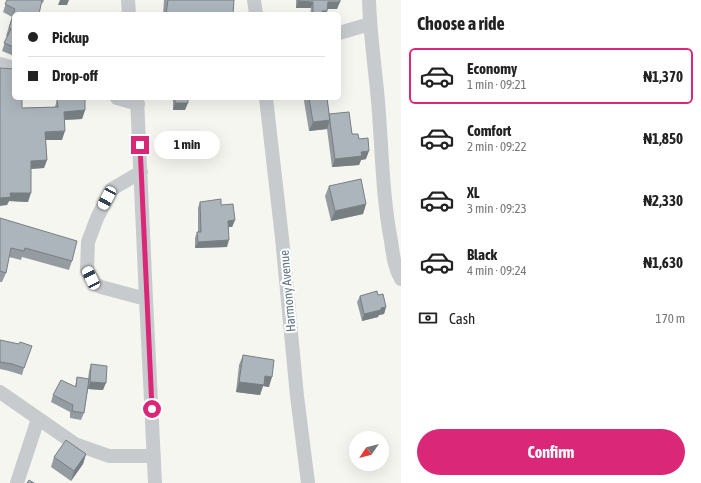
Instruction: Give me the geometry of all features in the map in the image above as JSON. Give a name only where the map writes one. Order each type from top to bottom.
[{"type":"street","points":[[128,0],[130,12]]},
{"type":"street","points":[[254,0],[256,12]]},
{"type":"street","points":[[369,0],[387,220],[396,270],[401,279]]},
{"type":"street","points":[[341,33],[370,24]]},
{"type":"street","points":[[0,64],[12,67]]},
{"type":"street","name":"Harmony Avenue","points":[[266,100],[282,238],[297,396],[308,483]]},
{"type":"street","points":[[138,101],[155,483]]},
{"type":"street","points":[[141,172],[112,189],[97,218],[88,242],[87,270],[95,284],[101,287],[146,298]]},
{"type":"street","points":[[0,392],[75,444],[109,456],[154,456]]},
{"type":"street","points":[[17,483],[38,419]]},
{"type":"building","points":[[7,0],[42,0],[39,12],[14,12],[15,9],[5,4]]},
{"type":"building","points":[[168,0],[234,0],[233,12],[166,12]]},
{"type":"building","points":[[340,0],[340,2],[328,2],[327,11],[313,12],[313,2],[298,1]]},
{"type":"building","points":[[12,18],[12,46],[4,43],[11,29],[9,28]]},
{"type":"building","points":[[0,68],[12,69],[12,100],[22,100],[22,108],[58,107],[57,100],[85,100],[85,110],[64,112],[65,131],[45,132],[47,160],[31,161],[31,193],[10,193],[11,197],[0,198]]},
{"type":"building","points":[[175,100],[188,100],[188,103],[175,103]]},
{"type":"building","points":[[309,100],[327,100],[330,120],[313,122]]},
{"type":"building","points":[[349,112],[352,134],[358,134],[359,139],[368,138],[369,151],[361,152],[362,156],[335,159],[329,114]]},
{"type":"building","points":[[361,179],[366,204],[335,211],[329,186]]},
{"type":"building","points":[[221,199],[221,205],[233,204],[235,220],[228,221],[229,240],[198,242],[197,232],[201,232],[200,202]]},
{"type":"building","points":[[0,218],[77,241],[72,261],[25,248],[24,251],[11,248],[6,273],[0,271]]},
{"type":"building","points":[[377,291],[378,295],[383,294],[386,307],[381,308],[381,310],[364,314],[360,296]]},
{"type":"building","points":[[0,340],[19,344],[20,342],[32,346],[24,368],[0,362]]},
{"type":"building","points":[[243,355],[274,360],[272,377],[265,376],[264,385],[239,382]]},
{"type":"building","points":[[91,364],[107,366],[106,383],[90,382]]},
{"type":"building","points":[[77,377],[89,379],[84,413],[72,411],[73,405],[53,395],[61,380],[76,387]]},
{"type":"building","points":[[66,440],[86,454],[74,471],[54,457]]},
{"type":"building","points":[[29,480],[34,483],[27,483]]},
{"type":"route","points":[[140,145],[152,409]]}]
